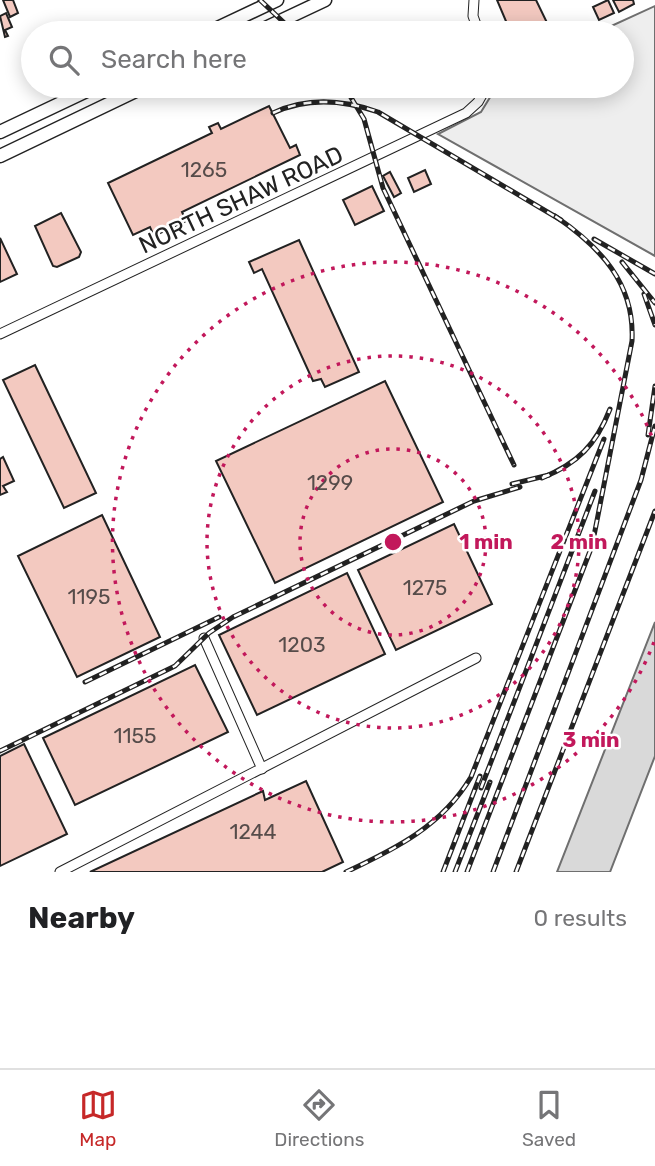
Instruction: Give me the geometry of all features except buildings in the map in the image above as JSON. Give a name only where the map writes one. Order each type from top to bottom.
[{"type":"highway","points":[[232,21],[277,0]]},
{"type":"highway","points":[[280,21],[325,0]]},
{"type":"highway","points":[[0,132],[72,98]]},
{"type":"highway","points":[[0,156],[121,98]]},
{"type":"street","points":[[474,0],[475,21]]},
{"type":"street","name":"NORTH SHAW ROAD","points":[[0,334],[466,113],[480,98]]},
{"type":"street","points":[[204,638],[262,769]]},
{"type":"street","points":[[60,872],[477,658]]},
{"type":"shaded area","points":[[655,6],[655,256],[438,134],[481,112],[490,98],[634,98],[634,21],[622,21]]},
{"type":"shaded area","points":[[655,622],[655,756],[610,872],[557,872]]},
{"type":"railway","points":[[260,0],[282,21]]},
{"type":"railway","points":[[351,98],[364,119],[383,188],[514,465]]},
{"type":"railway","points":[[273,113],[312,102],[339,103],[378,112],[561,220]]},
{"type":"railway","points":[[467,872],[592,546],[632,341],[628,301],[621,284],[600,254],[555,216]]},
{"type":"railway","points":[[594,239],[655,274]]},
{"type":"railway","points":[[622,262],[655,303]]},
{"type":"railway","points":[[644,294],[655,325]]},
{"type":"railway","points":[[648,435],[655,386]]},
{"type":"railway","points":[[542,478],[566,466],[592,443],[610,409]]},
{"type":"railway","points":[[493,872],[641,480],[655,426]]},
{"type":"railway","points":[[346,872],[399,845],[432,823],[471,777],[604,439]]},
{"type":"railway","points":[[512,484],[549,475]]},
{"type":"railway","points":[[0,751],[175,666],[209,633],[233,617],[474,501],[520,487]]},
{"type":"railway","points":[[481,788],[595,491]]},
{"type":"railway","points":[[516,872],[655,511]]},
{"type":"railway","points":[[85,682],[219,617]]},
{"type":"railway","points":[[443,872],[480,776]]},
{"type":"railway","points":[[455,872],[490,782]]}]
